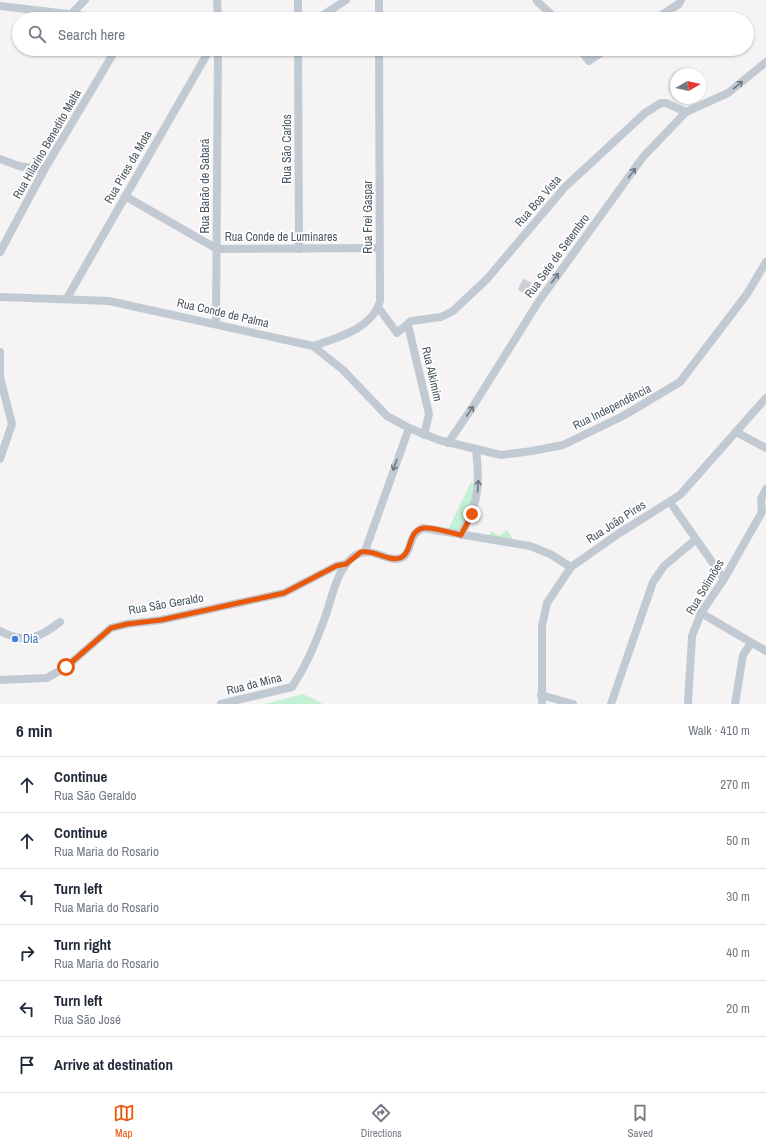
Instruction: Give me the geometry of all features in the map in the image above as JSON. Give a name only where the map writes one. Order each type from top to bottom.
[{"type":"street","points":[[73,12],[85,0]]},
{"type":"street","points":[[217,0],[218,12]]},
{"type":"street","points":[[298,0],[298,12]]},
{"type":"street","points":[[328,12],[346,0]]},
{"type":"street","points":[[379,0],[379,12]]},
{"type":"street","points":[[666,12],[679,4],[682,0]]},
{"type":"street","points":[[538,1],[549,12]]},
{"type":"street","points":[[0,6],[47,12]]},
{"type":"street","name":"Rua Hilarino Benedito Malta","points":[[0,252],[44,170],[112,56]]},
{"type":"street","name":"Rua Pires da Mota","points":[[67,298],[206,56]]},
{"type":"street","name":"Rua Barão de Sabará","points":[[216,323],[218,56]]},
{"type":"street","name":"Rua São Carlos","points":[[298,56],[300,249]]},
{"type":"street","name":"Rua Frei Gaspar","points":[[378,307],[380,300],[379,56]]},
{"type":"street","points":[[586,56],[590,61],[597,56]]},
{"type":"street","name":"Rua Sete de Setembro","points":[[448,443],[472,408],[539,301],[643,157],[686,112],[728,93],[766,62]]},
{"type":"street","name":"Rua Boa Vista","points":[[410,323],[440,317],[453,311],[487,279],[565,187],[645,114],[661,103],[666,103],[686,112]]},
{"type":"street","points":[[0,159],[19,166],[44,170]]},
{"type":"street","name":"Rua Conde de Luminares","points":[[125,196],[217,249],[380,248]]},
{"type":"street","name":"Rua Independência","points":[[409,428],[448,443],[501,455],[563,445],[629,413],[680,382],[747,294],[766,262]]},
{"type":"street","name":"Rua Conde de Palma","points":[[0,297],[67,298],[109,301],[216,323],[313,346],[342,370],[386,416],[409,428]]},
{"type":"street","points":[[313,346],[348,334],[366,322],[378,307],[397,333],[410,323]]},
{"type":"street","name":"Rua Alkimim","points":[[410,323],[429,414],[424,435]]},
{"type":"street","points":[[0,352],[0,377],[12,424],[0,459]]},
{"type":"street","name":"Rua João Pires","points":[[542,704],[542,626],[547,603],[571,567],[618,534],[680,496],[766,398]]},
{"type":"street","points":[[365,551],[409,428]]},
{"type":"street","points":[[736,432],[766,448]]},
{"type":"street","points":[[461,535],[472,514],[477,498],[479,483],[476,449]]},
{"type":"street","name":"Rua Solimões","points":[[688,704],[692,636],[701,613],[724,579],[762,512],[761,499],[766,489]]},
{"type":"street","points":[[670,502],[695,540],[724,579]]},
{"type":"street","points":[[346,564],[355,556],[365,551],[395,559],[402,558],[406,554],[412,537],[418,530],[423,528],[530,546],[550,554],[571,567]]},
{"type":"street","points":[[611,704],[653,582],[664,566],[695,540]]},
{"type":"street","name":"Rua São Geraldo","points":[[0,680],[47,678],[66,667],[111,628],[127,624],[161,620],[284,593],[336,566],[346,564]]},
{"type":"street","name":"Rua da Mina","points":[[221,704],[292,687],[307,663],[337,582],[346,564]]},
{"type":"street","points":[[701,613],[766,651]]},
{"type":"street","points":[[0,632],[15,639],[40,636],[60,622]]},
{"type":"street","points":[[736,704],[743,655],[751,643]]},
{"type":"street","points":[[541,695],[573,704]]},
{"type":"green space","points":[[472,480],[472,501],[467,515],[457,534],[448,530]]},
{"type":"green space","points":[[507,530],[513,539],[487,538],[491,531],[499,536]]},
{"type":"green space","points":[[303,694],[323,704],[265,704]]},
{"type":"building","points":[[523,279],[538,289],[532,296],[518,290]]},
{"type":"place","name":"Dia","points":[[15,639]]},
{"type":"route","points":[[66,667],[111,628],[127,624],[161,620],[284,593],[293,590],[336,566],[346,564],[352,558],[365,551],[395,559],[402,558],[406,554],[412,537],[418,530],[429,528],[461,535],[472,514]]}]
